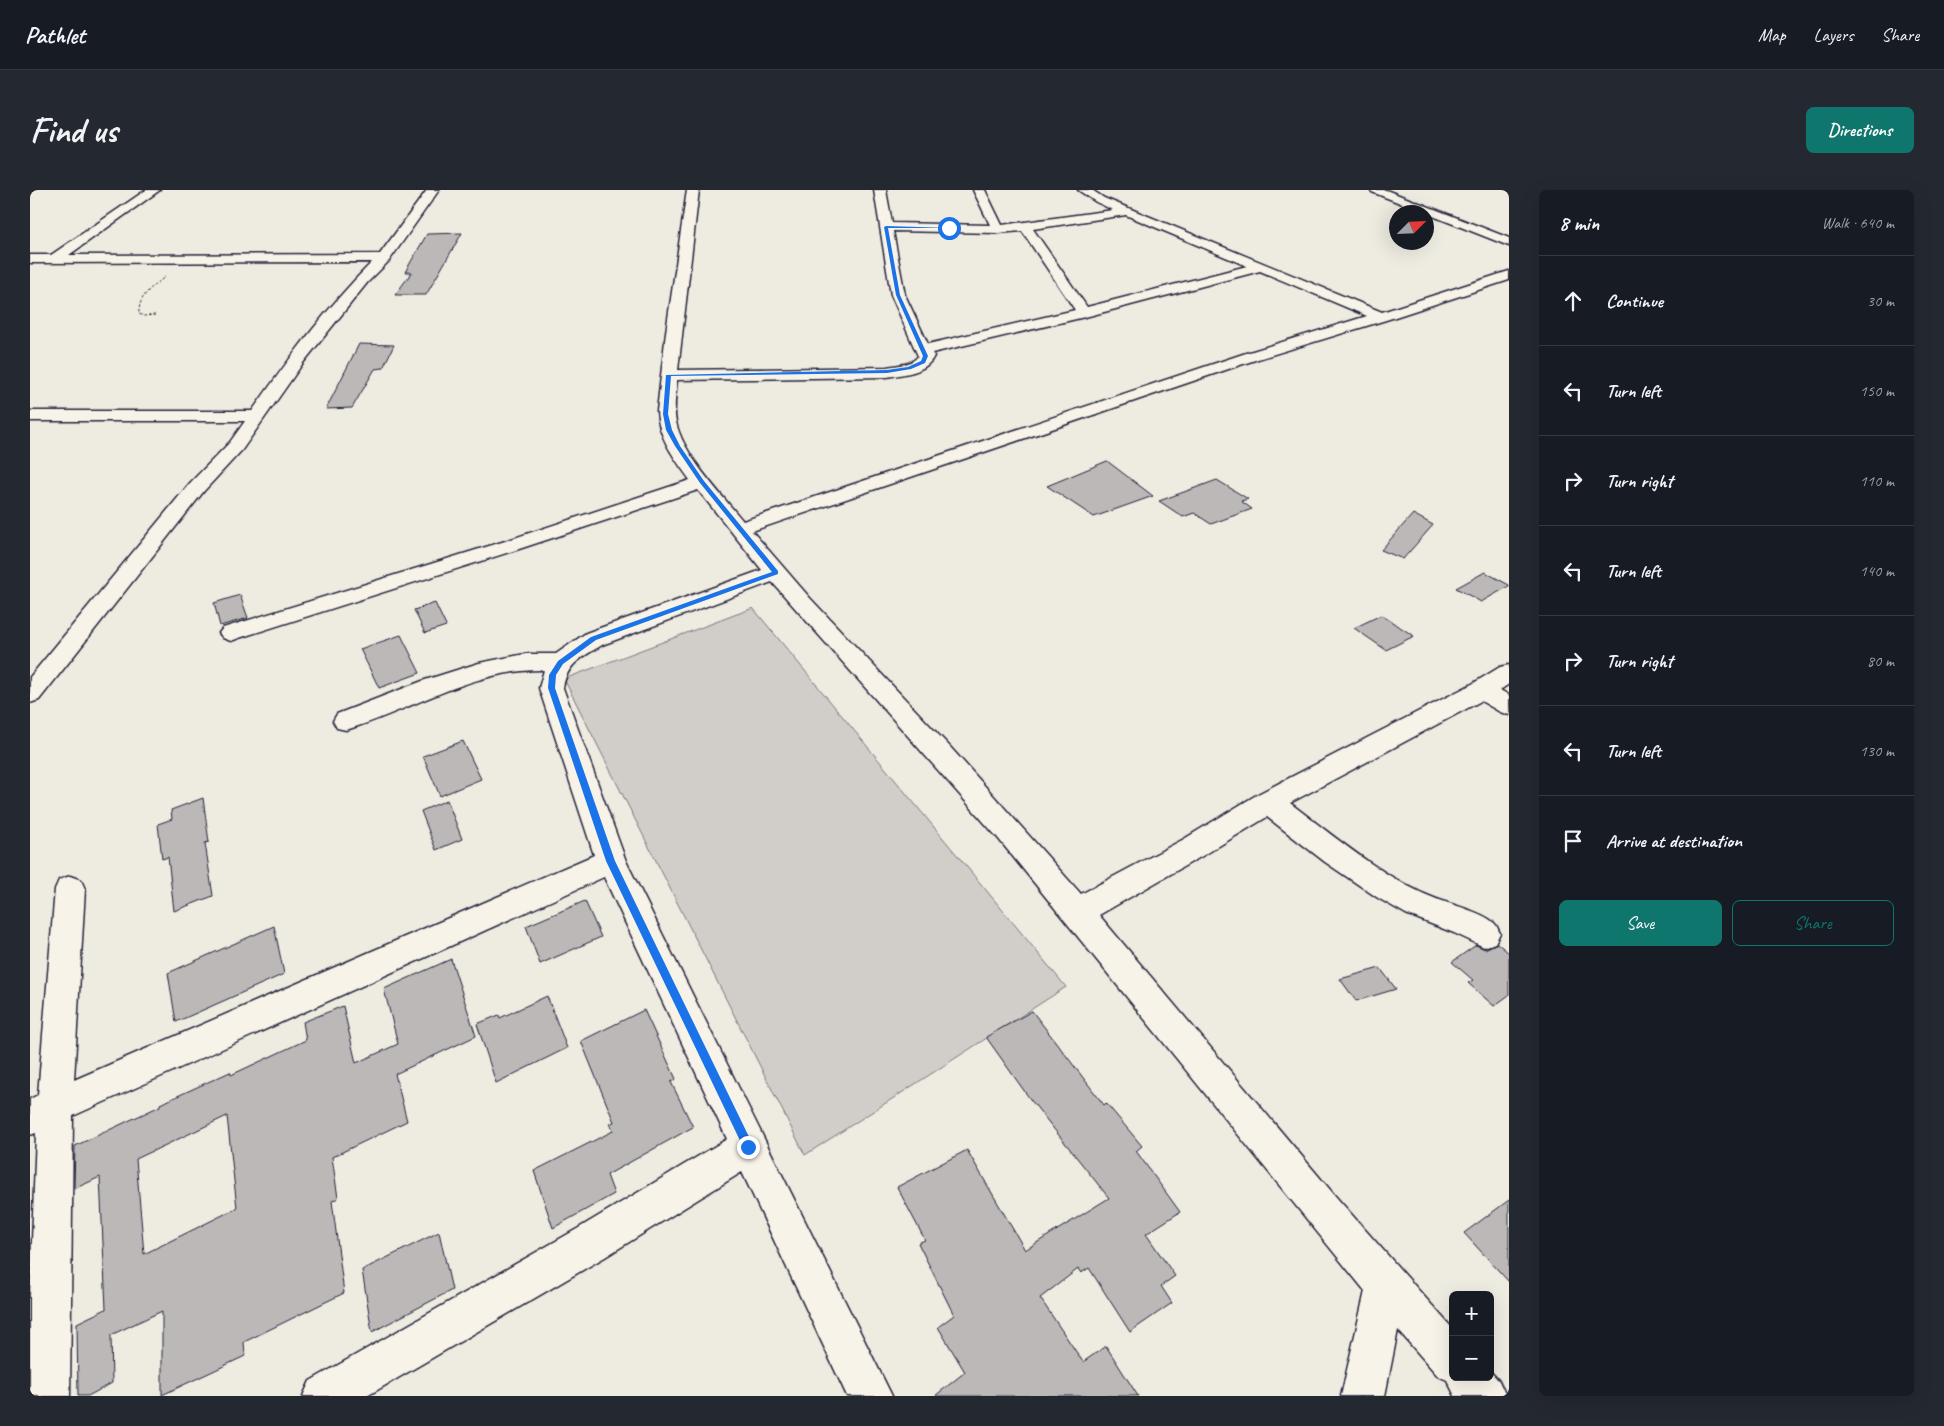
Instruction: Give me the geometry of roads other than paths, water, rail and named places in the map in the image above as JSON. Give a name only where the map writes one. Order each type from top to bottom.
[{"type":"street","points":[[54,259],[154,190]]},
{"type":"street","points":[[30,694],[197,487],[236,446],[296,360],[362,280],[384,258],[433,190]]},
{"type":"street","points":[[694,190],[689,205],[686,249],[665,414],[669,430],[677,446],[738,529],[943,755],[1078,911],[1386,1287],[1449,1357]]},
{"type":"street","points":[[669,375],[887,372],[909,368],[923,362],[926,356],[898,295],[880,190]]},
{"type":"street","points":[[979,190],[998,229]]},
{"type":"street","points":[[1084,190],[1100,200],[1381,317]]},
{"type":"street","points":[[1385,191],[1509,242]]},
{"type":"street","points":[[886,227],[998,229],[1126,211]]},
{"type":"street","points":[[1024,226],[1084,313]]},
{"type":"street","points":[[30,259],[384,258]]},
{"type":"street","points":[[923,350],[1084,313],[1260,266]]},
{"type":"street","points":[[738,529],[1252,356],[1381,317],[1509,275]]},
{"type":"street","points":[[30,416],[258,416]]},
{"type":"street","points":[[231,633],[510,546],[702,482]]},
{"type":"street","points":[[776,573],[594,639],[560,662],[552,675],[551,688],[611,861],[870,1396]]},
{"type":"street","points":[[346,721],[455,679],[498,667],[528,662],[560,662]]},
{"type":"street","points":[[1078,911],[1268,802],[1481,690],[1509,673]]},
{"type":"street","points":[[1481,690],[1509,706]]},
{"type":"street","points":[[1268,802],[1350,864],[1391,890],[1422,907],[1461,920],[1484,933]]},
{"type":"street","points":[[42,1112],[611,861]]},
{"type":"street","points":[[48,1396],[42,1112],[70,890]]},
{"type":"street","points":[[325,1396],[591,1243],[748,1147]]},
{"type":"street","points":[[1363,1396],[1386,1287]]},
{"type":"street","points":[[1471,1381],[1484,1396]]}]
